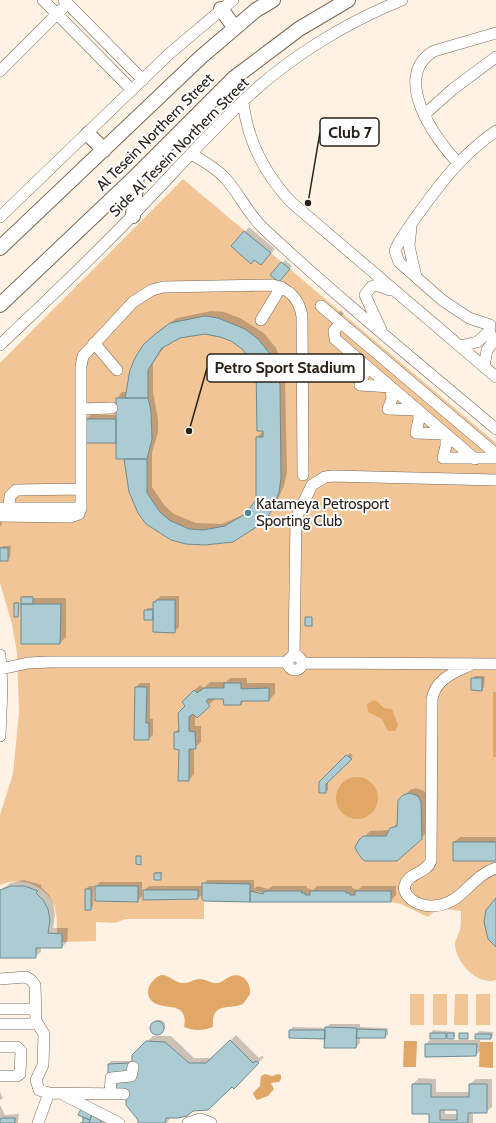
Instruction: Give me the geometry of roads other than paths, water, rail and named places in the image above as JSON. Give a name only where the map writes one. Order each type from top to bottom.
[{"type":"main road","name":"Al Tesein Northern Street","points":[[0,248],[175,81],[256,10],[273,0]]},
{"type":"main road","name":"Al Tesein Northern Street","points":[[0,305],[137,175],[234,78],[299,29],[348,0]]},
{"type":"main road","points":[[221,10],[235,28]]},
{"type":"main road","points":[[88,134],[104,150]]},
{"type":"main road","points":[[133,216],[137,175]]},
{"type":"street","points":[[43,0],[132,90]]},
{"type":"street","points":[[0,218],[191,34],[233,0]]},
{"type":"street","name":"Side Al Tesein Northern Street","points":[[0,345],[133,216],[243,101],[273,76],[310,49],[337,32],[402,0]]},
{"type":"street","points":[[0,71],[68,1],[142,80]]},
{"type":"street","points":[[458,163],[439,141],[425,114],[414,82],[415,72],[419,63],[434,51],[496,33]]},
{"type":"street","points":[[425,114],[453,89],[496,56]]},
{"type":"street","points":[[243,101],[247,129],[253,145],[268,173],[279,188],[292,202],[496,377]]},
{"type":"street","points":[[494,330],[458,312],[399,262],[396,257],[397,246],[445,177],[474,147],[496,132]]},
{"type":"street","points":[[191,154],[215,168],[226,179],[248,211],[263,228],[384,336],[496,429]]},
{"type":"street","points":[[411,225],[409,246],[410,260],[416,277]]},
{"type":"street","points":[[397,246],[409,246]]},
{"type":"street","points":[[399,262],[410,260]]},
{"type":"street","points":[[0,516],[73,517],[79,514],[81,508],[81,360],[85,352],[133,302],[152,290],[175,286],[273,285],[289,291],[296,298],[301,307],[302,316],[304,475]]},
{"type":"street","points":[[384,336],[367,301],[367,290],[376,285],[398,294]]},
{"type":"street","points":[[261,320],[281,287]]},
{"type":"street","points":[[336,292],[325,310],[496,454]]},
{"type":"street","points":[[340,323],[334,331],[335,339],[475,459]]},
{"type":"street","points":[[460,346],[477,342],[494,330]]},
{"type":"street","points":[[484,367],[487,350],[494,330]]},
{"type":"street","points":[[94,343],[117,370]]},
{"type":"street","points":[[363,363],[364,374],[360,385],[391,387]]},
{"type":"street","points":[[391,387],[392,399],[388,409],[418,410]]},
{"type":"street","points":[[81,409],[112,408]]},
{"type":"street","points":[[418,410],[419,419],[416,433],[446,434]]},
{"type":"street","points":[[446,434],[446,446],[443,458],[496,458]]},
{"type":"street","points":[[294,660],[295,522],[312,484],[325,477],[332,476],[496,480]]},
{"type":"street","points":[[81,489],[16,490],[10,496],[5,508],[81,508]]},
{"type":"street","points":[[0,655],[2,716],[0,736]]},
{"type":"street","points":[[1,669],[28,663],[50,662],[294,660],[496,664]]},
{"type":"street","points":[[472,664],[442,680],[433,692],[431,861],[428,868],[405,883],[405,891],[409,898],[420,904],[444,905],[456,899],[479,876],[496,868]]},
{"type":"street","points":[[0,979],[23,976],[31,980],[34,985],[37,1024],[43,1030],[44,1034],[43,1065],[37,1076],[36,1083],[39,1090],[49,1093],[124,1094]]},
{"type":"street","points":[[0,1009],[35,1009]]},
{"type":"street","points":[[0,1024],[37,1024]]},
{"type":"street","points":[[0,1046],[17,1047],[21,1051],[20,1074],[17,1076],[0,1076]]},
{"type":"street","points":[[110,1094],[111,1078],[131,1076],[133,1067]]},
{"type":"street","points":[[38,1123],[49,1093]]},
{"type":"street","points":[[62,1093],[108,1120],[119,1123]]},
{"type":"street","points":[[188,1123],[200,1121],[211,1123]]},
{"type":"place","name":"Club 7","points":[[308,203]]},
{"type":"place","name":"Petro Sport Stadium","points":[[189,431]]},
{"type":"place","name":"Katameya Petrosport Sporting Club","points":[[248,513]]}]
